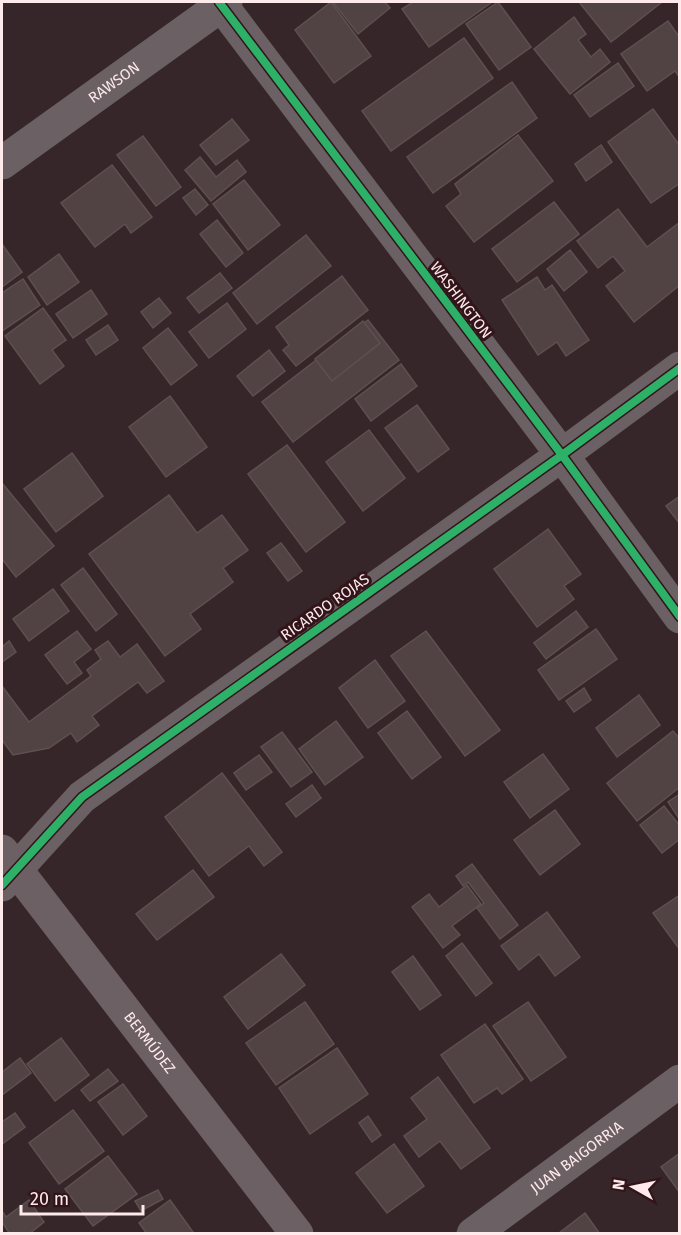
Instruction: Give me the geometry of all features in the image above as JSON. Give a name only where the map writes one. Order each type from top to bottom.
[{"type":"main road","name":"BERMÚDEZ","points":[[6,869],[297,1233]]},
{"type":"street","name":"RAWSON","points":[[2,163],[222,3]]},
{"type":"street","name":"WASHINGTON","points":[[222,3],[562,455],[680,617]]},
{"type":"street","name":"RICARDO ROJAS","points":[[6,869],[82,797],[562,455],[680,368]]},
{"type":"street","name":"JUAN BAIGORRIA","points":[[473,1233],[680,1081]]},
{"type":"building","points":[[331,2],[371,56],[334,83],[295,30]]},
{"type":"building","points":[[333,2],[385,2],[390,8],[358,34]]},
{"type":"building","points":[[413,2],[492,2],[429,47],[402,9]]},
{"type":"building","points":[[498,2],[531,47],[499,70],[466,24]]},
{"type":"building","points":[[579,2],[662,2],[611,42]]},
{"type":"building","points":[[574,17],[586,34],[578,40],[591,57],[600,49],[610,62],[570,94],[534,49]]},
{"type":"building","points":[[668,21],[680,38],[680,78],[675,71],[647,91],[621,54]]},
{"type":"building","points":[[464,38],[493,78],[391,151],[362,111]]},
{"type":"building","points":[[618,63],[634,86],[590,117],[574,95]]},
{"type":"building","points":[[512,82],[537,118],[433,193],[407,157]]},
{"type":"building","points":[[653,109],[680,146],[680,183],[651,203],[608,142]]},
{"type":"building","points":[[232,119],[249,140],[216,165],[200,145]]},
{"type":"building","points":[[518,135],[553,181],[474,242],[446,206],[461,194],[455,184]]},
{"type":"building","points":[[143,136],[181,187],[156,206],[117,155]]},
{"type":"building","points":[[601,145],[612,162],[586,181],[575,164]]},
{"type":"building","points":[[200,157],[216,177],[237,160],[246,172],[211,201],[185,170]]},
{"type":"building","points":[[112,165],[152,217],[131,233],[125,224],[95,247],[61,203]]},
{"type":"building","points":[[244,180],[280,225],[248,250],[213,204]]},
{"type":"building","points":[[195,189],[208,205],[196,215],[183,198]]},
{"type":"building","points":[[554,202],[579,234],[517,282],[492,249]]},
{"type":"building","points":[[618,209],[647,247],[680,222],[680,285],[634,322],[606,286],[625,271],[613,256],[598,268],[577,241]]},
{"type":"building","points":[[217,220],[243,253],[226,267],[200,234]]},
{"type":"building","points":[[306,235],[331,266],[257,324],[233,293]]},
{"type":"building","points":[[2,244],[22,272],[2,287]]},
{"type":"building","points":[[570,250],[587,272],[564,291],[547,269]]},
{"type":"building","points":[[59,254],[79,282],[47,305],[28,277]]},
{"type":"building","points":[[220,273],[232,288],[199,313],[187,298]]},
{"type":"building","points":[[342,276],[368,310],[296,366],[283,350],[289,345],[276,327]]},
{"type":"building","points":[[537,277],[545,290],[552,285],[589,340],[566,356],[557,342],[538,355],[502,300]]},
{"type":"building","points":[[23,279],[40,305],[2,331],[2,293]]},
{"type":"building","points":[[91,290],[107,314],[73,338],[56,314]]},
{"type":"building","points":[[159,298],[171,313],[153,328],[141,312]]},
{"type":"building","points":[[227,303],[246,329],[209,358],[189,332]]},
{"type":"building","points":[[43,308],[66,340],[52,350],[64,366],[40,384],[5,336]]},
{"type":"building","points":[[368,320],[399,360],[293,442],[262,402]]},
{"type":"building","points":[[363,321],[380,343],[332,381],[315,359]]},
{"type":"building","points":[[108,325],[118,340],[96,355],[86,340]]},
{"type":"building","points":[[168,328],[197,365],[171,385],[143,348]]},
{"type":"building","points":[[269,350],[285,371],[253,396],[237,376]]},
{"type":"building","points":[[401,364],[417,386],[371,421],[355,399]]},
{"type":"building","points":[[170,396],[207,447],[166,477],[129,427]]},
{"type":"building","points":[[417,405],[449,449],[418,472],[385,428]]},
{"type":"building","points":[[369,430],[405,478],[363,511],[326,462]]},
{"type":"building","points":[[287,445],[345,522],[306,552],[248,474]]},
{"type":"building","points":[[72,453],[103,496],[56,532],[24,489]]},
{"type":"building","points":[[2,483],[54,546],[16,577],[2,559]]},
{"type":"building","points":[[169,495],[197,533],[222,515],[248,550],[223,568],[233,582],[190,614],[201,629],[165,656],[89,554]]},
{"type":"building","points":[[680,496],[680,524],[666,506]]},
{"type":"building","points":[[548,529],[581,574],[564,586],[574,599],[537,627],[494,569]]},
{"type":"building","points":[[281,543],[302,571],[288,581],[267,553]]},
{"type":"building","points":[[83,568],[117,614],[96,631],[61,585]]},
{"type":"building","points":[[53,589],[69,611],[29,641],[13,619]]},
{"type":"building","points":[[576,611],[588,627],[546,659],[534,643]]},
{"type":"building","points":[[596,629],[617,659],[559,700],[538,670]]},
{"type":"building","points":[[77,631],[91,649],[74,662],[82,673],[67,684],[45,655]]},
{"type":"building","points":[[426,631],[500,730],[465,756],[391,656]]},
{"type":"building","points":[[9,641],[16,652],[2,662],[2,647]]},
{"type":"building","points":[[108,641],[120,657],[137,644],[164,681],[147,693],[138,682],[92,716],[99,725],[77,742],[71,733],[49,748],[13,755],[2,740],[2,686],[29,722],[91,676],[87,670],[101,659],[95,650]]},
{"type":"building","points":[[375,660],[405,701],[368,728],[339,688]]},
{"type":"building","points":[[584,688],[591,700],[574,712],[566,701]]},
{"type":"building","points":[[639,695],[660,725],[617,757],[596,728]]},
{"type":"building","points":[[407,711],[441,757],[412,779],[378,733]]},
{"type":"building","points":[[336,721],[363,757],[325,785],[299,749]]},
{"type":"building","points":[[673,731],[680,739],[680,787],[637,821],[607,783]]},
{"type":"building","points":[[282,732],[312,772],[291,787],[261,747]]},
{"type":"building","points":[[543,754],[569,789],[530,818],[504,782]]},
{"type":"building","points":[[259,755],[272,772],[246,790],[234,773]]},
{"type":"building","points":[[222,773],[282,852],[264,866],[249,846],[209,876],[165,817]]},
{"type":"building","points":[[312,785],[321,798],[296,817],[286,804]]},
{"type":"building","points":[[680,794],[680,820],[668,802]]},
{"type":"building","points":[[664,806],[680,826],[680,839],[662,853],[640,825]]},
{"type":"building","points":[[555,810],[580,844],[540,875],[514,840]]},
{"type":"building","points":[[472,864],[518,925],[500,939],[477,908],[484,903],[468,882],[463,886],[456,876]]},
{"type":"building","points":[[193,870],[214,897],[157,940],[136,914]]},
{"type":"building","points":[[467,885],[481,904],[452,926],[460,935],[443,948],[412,907],[429,894],[439,907]]},
{"type":"building","points":[[680,895],[680,950],[653,913]]},
{"type":"building","points":[[547,912],[580,957],[555,976],[539,954],[519,970],[501,946]]},
{"type":"building","points":[[462,943],[492,983],[476,996],[446,956]]},
{"type":"building","points":[[281,954],[305,985],[248,1029],[224,997]]},
{"type":"building","points":[[413,956],[441,995],[420,1010],[392,972]]},
{"type":"building","points":[[305,1002],[334,1044],[276,1085],[246,1043]]},
{"type":"building","points":[[528,1002],[566,1057],[531,1081],[493,1026]]},
{"type":"building","points":[[485,1024],[523,1079],[502,1094],[497,1088],[474,1103],[441,1055]]},
{"type":"building","points":[[61,1038],[89,1075],[55,1101],[27,1064]]},
{"type":"building","points":[[337,1048],[368,1094],[310,1134],[279,1088]]},
{"type":"building","points":[[20,1058],[31,1073],[2,1095],[2,1072]]},
{"type":"building","points":[[108,1069],[118,1081],[90,1101],[81,1090]]},
{"type":"building","points":[[438,1077],[490,1148],[461,1169],[440,1141],[419,1157],[404,1136],[427,1119],[411,1098]]},
{"type":"building","points":[[123,1084],[147,1116],[123,1135],[98,1102]]},
{"type":"building","points":[[73,1110],[104,1151],[59,1184],[29,1143]]},
{"type":"building","points":[[15,1113],[25,1127],[2,1144],[2,1122]]},
{"type":"building","points":[[368,1116],[381,1135],[372,1142],[359,1123]]},
{"type":"building","points":[[394,1144],[424,1186],[387,1213],[356,1173]]},
{"type":"building","points":[[680,1153],[680,1193],[661,1167]]},
{"type":"building","points":[[108,1156],[137,1194],[93,1226],[65,1189]]},
{"type":"building","points":[[158,1190],[163,1199],[141,1211],[135,1201]]},
{"type":"building","points":[[29,1200],[44,1222],[29,1234],[10,1234],[2,1222],[2,1211],[6,1217]]},
{"type":"building","points":[[170,1200],[193,1232],[192,1234],[147,1234],[139,1223]]},
{"type":"building","points":[[585,1213],[600,1234],[559,1233]]},
{"type":"cycle path","points":[[219,2],[562,455],[680,617]]},
{"type":"cycle path","points":[[2,885],[82,797],[562,455],[680,368]]}]
